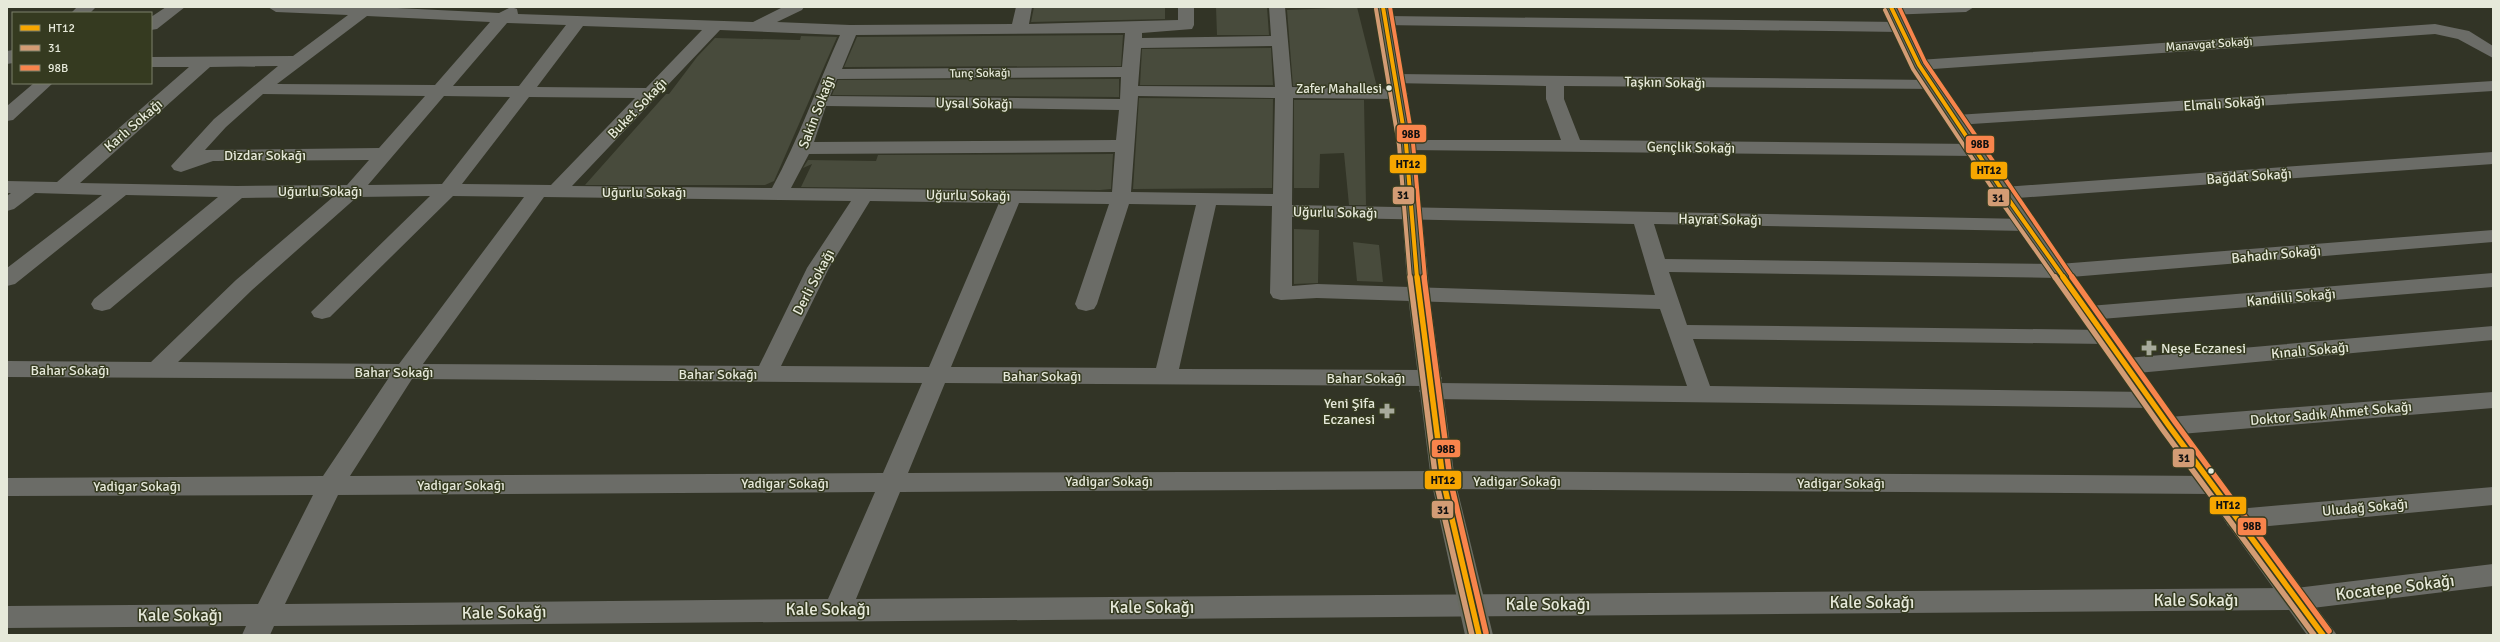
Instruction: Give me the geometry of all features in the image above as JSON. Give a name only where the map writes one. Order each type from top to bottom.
[{"type":"main road","points":[[1385,14],[1398,86],[1406,144],[1419,296],[1443,480],[1479,635]]},
{"type":"main road","points":[[1895,15],[1919,65],[2004,193],[2150,400],[2323,635]]},
{"type":"street","points":[[152,24],[177,7]]},
{"type":"street","points":[[276,7],[437,11],[504,18],[717,24],[754,28],[850,30],[1020,27],[1133,35],[1186,42],[1281,40]]},
{"type":"street","points":[[157,370],[244,285],[352,191],[504,18],[519,7]]},
{"type":"street","points":[[754,28],[796,7]]},
{"type":"street","points":[[1020,27],[1024,7]]},
{"type":"street","points":[[1186,7],[1186,42]]},
{"type":"street","points":[[1277,7],[1281,40],[1284,93],[1281,293],[1317,291],[1419,296],[1668,302]]},
{"type":"street","points":[[1659,7],[1668,24]]},
{"type":"street","points":[[1385,14],[1668,24],[1895,15],[1966,7]]},
{"type":"street","points":[[181,166],[220,123],[259,89],[299,61],[366,9]]},
{"type":"street","points":[[322,312],[448,190],[579,20]]},
{"type":"street","name":"Buket Sokağı","points":[[262,625],[330,486],[405,372],[547,191],[650,94],[717,24]]},
{"type":"street","points":[[1133,35],[1186,25]]},
{"type":"street","name":"Manavgat Sokağı","points":[[1919,65],[2435,29],[2463,35],[2493,53]]},
{"type":"street","name":"Sakin Sokağı","points":[[779,193],[803,148],[819,101],[850,30]]},
{"type":"street","points":[[1086,304],[1120,197],[1133,35]]},
{"type":"street","points":[[152,62],[299,61]]},
{"type":"street","name":"Karlı Sokağı","points":[[62,188],[205,62]]},
{"type":"street","name":"Tunç Sokağı","points":[[831,74],[1130,72]]},
{"type":"street","points":[[1555,81],[1555,99],[1572,146]]},
{"type":"street","name":"Taşkın Sokağı","points":[[1398,86],[1555,81],[1933,85]]},
{"type":"street","points":[[7,116],[43,84]]},
{"type":"street","name":"Uysal Sokağı","points":[[819,101],[1128,98],[1284,93],[1398,86]]},
{"type":"street","name":"Elmalı Sokağı","points":[[1956,120],[2493,86]]},
{"type":"street","points":[[259,89],[650,94]]},
{"type":"street","name":"Gençlik Sokağı","points":[[1406,144],[1976,150]]},
{"type":"street","points":[[803,148],[1124,146]]},
{"type":"street","name":"Dizdar Sokağı","points":[[158,190],[181,166],[210,155],[385,154]]},
{"type":"street","name":"Bağdat Sokağı","points":[[2004,193],[2493,158]]},
{"type":"street","name":"Uğurlu Sokağı","points":[[7,187],[237,192],[448,190],[1120,197],[1207,199],[1282,206],[1413,213]]},
{"type":"street","points":[[7,205],[30,188]]},
{"type":"street","points":[[7,279],[121,190]]},
{"type":"street","points":[[102,304],[237,192]]},
{"type":"street","name":"Derli Sokağı","points":[[766,374],[818,268],[865,194]]},
{"type":"street","points":[[838,609],[1012,196]]},
{"type":"street","points":[[1166,376],[1207,199]]},
{"type":"street","name":"Hayrat Sokağı","points":[[1413,213],[2027,225]]},
{"type":"street","points":[[1642,218],[1658,265],[1668,302],[1681,332],[1701,394]]},
{"type":"street","name":"Bahadır Sokağı","points":[[1658,265],[2059,271],[2493,236]]},
{"type":"street","name":"Kandilli Sokağı","points":[[2089,313],[2493,280]]},
{"type":"street","points":[[1681,332],[2106,337]]},
{"type":"street","name":"Kınalı Sokağı","points":[[2127,366],[2493,334]]},
{"type":"street","name":"Bahar Sokağı","points":[[7,369],[1166,376],[1701,394],[2150,400]]},
{"type":"street","name":"Doktor Sadık Ahmet Sokağı","points":[[2169,426],[2493,400]]},
{"type":"street","name":"Yadigar Sokağı","points":[[7,487],[1443,480],[2212,485]]},
{"type":"street","name":"Uludağ Sokağı","points":[[2237,519],[2493,496]]},
{"type":"street","name":"Kocatepe Sokağı","points":[[2296,599],[2493,575]]},
{"type":"street","name":"Kale Sokağı","points":[[7,617],[262,625],[838,609],[2296,599]]},
{"type":"building","points":[[1034,7],[1165,7],[1165,19],[1031,22]]},
{"type":"building","points":[[1216,7],[1267,7],[1269,35],[1217,35]]},
{"type":"building","points":[[1357,7],[1377,87],[1293,86],[1287,10]]},
{"type":"building","points":[[1123,35],[1121,66],[844,67],[857,37]]},
{"type":"building","points":[[801,36],[837,37],[774,181],[765,185],[585,185],[666,94],[669,94],[697,57],[715,38],[800,40]]},
{"type":"building","points":[[1271,48],[1273,85],[1140,85],[1142,49]]},
{"type":"building","points":[[1119,79],[1119,97],[832,95],[838,80]]},
{"type":"building","points":[[1139,98],[1273,99],[1272,188],[1133,189]]},
{"type":"building","points":[[1294,100],[1364,100],[1366,205],[1349,205],[1344,153],[1320,154],[1319,188],[1294,188]]},
{"type":"building","points":[[1113,154],[1111,189],[801,187],[812,164],[803,168],[808,160],[876,161],[878,155]]},
{"type":"building","points":[[1294,229],[1319,230],[1318,283],[1294,284]]},
{"type":"building","points":[[1353,242],[1379,245],[1383,282],[1357,281]]},
{"type":"transit line","name":"HT12","points":[[1383,7],[1406,144],[1419,296],[1443,480],[1479,635]]},
{"type":"transit line","name":"98B","points":[[1390,7],[1413,143],[1426,295],[1450,479],[1486,633]]},
{"type":"transit line","name":"HT12","points":[[1891,7],[1919,65],[2004,193],[2169,426],[2323,635]]},
{"type":"transit line","name":"98B","points":[[1899,7],[1925,62],[2010,189],[2175,422],[2329,631]]},
{"type":"transit line","name":"31","points":[[1376,9],[1399,145],[1412,297],[1436,481],[1472,635]]},
{"type":"transit line","name":"31","points":[[1885,10],[1913,69],[1998,197],[2163,430],[2314,635]]},
{"type":"place","name":"Zafer Mahallesi","points":[[1389,88]]},
{"type":"place","name":"Neşe Eczanesi","points":[[2149,348]]},
{"type":"place","name":"Yeni Şifa Eczanesi","points":[[1387,411]]}]
